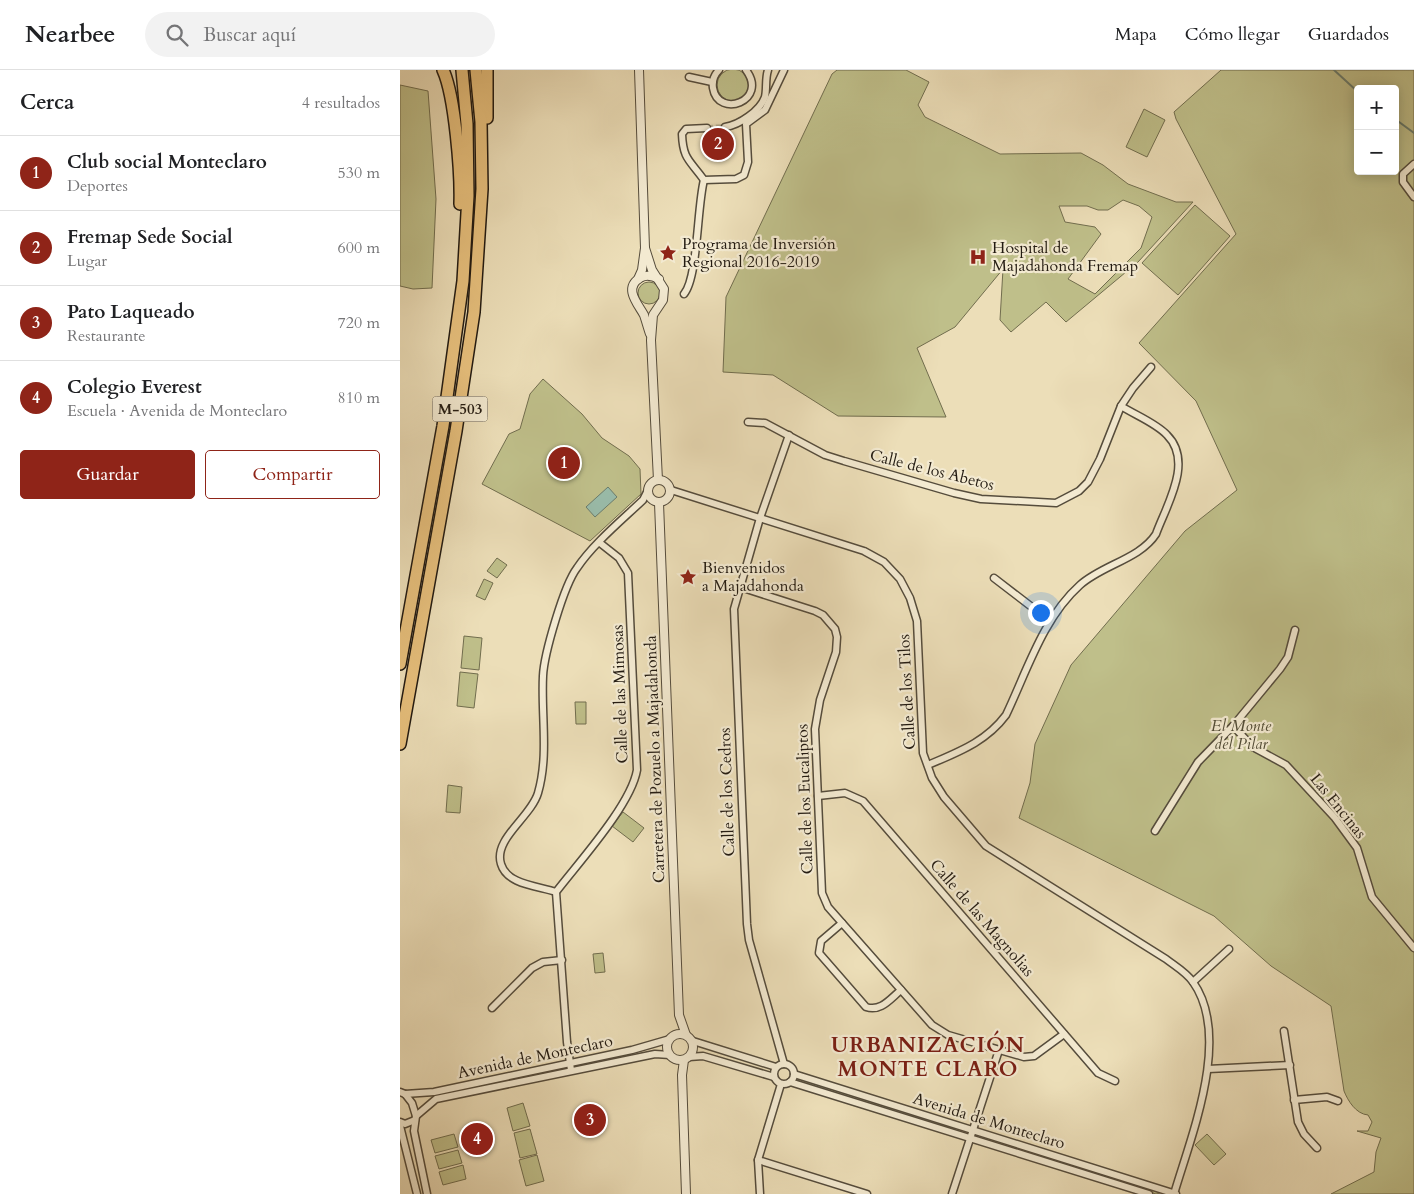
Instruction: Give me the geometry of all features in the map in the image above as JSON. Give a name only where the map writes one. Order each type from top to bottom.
[{"type":"highway","points":[[443,70],[447,78],[454,127],[460,194],[460,239],[463,281]]},
{"type":"highway","name":"M-503","points":[[400,664],[443,426],[463,281],[468,196],[467,124],[462,70]]},
{"type":"highway","name":"M-503","points":[[400,744],[469,356],[479,268],[482,189],[481,122],[476,70]]},
{"type":"highway","name":"M-503","points":[[482,189],[488,136],[487,70]]},
{"type":"street","points":[[639,70],[645,248],[642,270],[632,291],[644,317],[651,340]]},
{"type":"street","points":[[719,70],[712,82],[717,98],[732,104],[740,103],[751,92],[752,84],[746,70]]},
{"type":"street","points":[[768,70],[765,79],[765,96],[761,106],[728,126],[746,124],[765,110],[784,70]]},
{"type":"street","points":[[689,77],[712,82]]},
{"type":"street","points":[[704,180],[736,179],[744,175],[748,162],[746,124]]},
{"type":"street","points":[[684,294],[694,266],[699,198],[704,180],[695,166],[684,156],[682,134],[686,128],[707,128]]},
{"type":"street","points":[[1414,164],[1406,168],[1403,174],[1403,182],[1414,197]]},
{"type":"street","points":[[645,248],[652,270],[662,284],[665,294],[653,315],[651,340],[658,480]]},
{"type":"street","points":[[638,279],[648,276],[659,279]]},
{"type":"street","points":[[636,303],[648,309],[659,304]]},
{"type":"street","name":"Calle de los Abetos","points":[[748,422],[765,423],[825,455],[954,492],[981,498],[1056,503],[1079,491],[1088,482],[1100,459],[1121,406],[1151,367]]},
{"type":"street","points":[[928,765],[982,741],[999,725],[1006,715],[1050,620],[1067,598],[1081,584],[1150,543],[1156,534],[1180,465],[1176,449],[1168,435],[1121,406]]},
{"type":"street","points":[[760,518],[789,435]]},
{"type":"street","points":[[571,1066],[556,892],[512,879],[501,865],[500,851],[504,841],[524,818],[537,796],[544,770],[545,657],[576,568],[600,543],[651,501],[669,498],[671,490],[665,481],[658,480],[651,483],[648,490],[651,501]]},
{"type":"street","name":"Calle de los Tilos","points":[[671,490],[864,552],[884,562],[900,579],[910,598],[917,621],[922,741],[932,778],[944,797],[986,846],[1166,959],[1193,982],[1203,1005],[1208,1029],[1208,1069],[1175,1194]]},
{"type":"street","name":"Carretera de Pozuelo a Majadahonda","points":[[651,501],[679,1012],[686,1035]]},
{"type":"street","name":"Calle de los Cedros","points":[[760,518],[734,610],[747,924],[749,940],[784,1064]]},
{"type":"street","name":"Calle de las Mimosas","points":[[556,892],[626,799],[636,780],[628,573],[619,558],[600,543]]},
{"type":"street","points":[[994,578],[1050,620]]},
{"type":"street","name":"Calle de los Eucaliptos","points":[[740,587],[815,610],[823,615],[835,629],[837,637],[836,652],[820,700],[814,729],[822,893],[828,907],[932,1025],[948,1035],[1024,1057],[1034,1056],[1064,1034]]},
{"type":"street","points":[[1155,831],[1198,762],[1233,726],[1280,670],[1288,657],[1295,630]]},
{"type":"street","name":"Las Encinas","points":[[1233,726],[1253,747],[1286,765],[1335,818],[1357,848],[1372,897],[1414,948]]},
{"type":"street","name":"Calle de las Magnolias","points":[[818,796],[845,793],[863,801],[1098,1073],[1116,1081]]},
{"type":"street","points":[[842,923],[821,942],[819,953],[866,1007],[873,1009],[882,1006],[901,990]]},
{"type":"street","points":[[1193,982],[1229,950]]},
{"type":"street","points":[[492,1008],[532,968],[543,962],[562,960]]},
{"type":"street","name":"Carretera de Pozuelo a Majadahonda","points":[[672,1037],[679,1012]]},
{"type":"street","points":[[1284,1031],[1298,1122],[1304,1134],[1317,1148]]},
{"type":"street","points":[[682,1075],[667,1047],[672,1037],[686,1035],[692,1041],[776,1067],[784,1064],[789,1065],[794,1074],[790,1082],[781,1084]]},
{"type":"street","name":"Avenida de Monteclaro","points":[[415,1118],[436,1100],[632,1050],[672,1037]]},
{"type":"street","points":[[686,1194],[682,1075],[687,1058],[694,1048],[692,1041]]},
{"type":"street","points":[[952,1194],[999,1050]]},
{"type":"street","name":"Avenida de Monteclaro","points":[[403,1093],[434,1092],[571,1066],[655,1054],[672,1057]]},
{"type":"street","points":[[672,1057],[703,1056],[774,1077],[781,1084]]},
{"type":"street","points":[[1208,1069],[1290,1064]]},
{"type":"street","points":[[774,1077],[776,1067]]},
{"type":"street","name":"Avenida de Monteclaro","points":[[794,1074],[1175,1194]]},
{"type":"street","name":"Avenida de Monteclaro","points":[[790,1082],[1149,1194]]},
{"type":"street","points":[[760,1194],[758,1160],[781,1084]]},
{"type":"street","points":[[403,1093],[412,1103],[415,1118],[414,1132],[427,1194]]},
{"type":"street","points":[[1294,1100],[1327,1096],[1338,1101]]},
{"type":"street","points":[[400,1122],[405,1124],[415,1118]]},
{"type":"street","points":[[400,1126],[416,1194]]},
{"type":"street","points":[[758,1160],[852,1192],[867,1194]]},
{"type":"green space","points":[[733,69],[744,74],[749,85],[744,96],[733,101],[722,96],[717,85],[722,74]]},
{"type":"green space","points":[[837,70],[906,70],[929,82],[918,105],[925,117],[1000,154],[1081,153],[1103,165],[1128,184],[1176,202],[1193,202],[1138,262],[1066,322],[1046,302],[1011,332],[1000,320],[1003,269],[955,327],[917,348],[946,417],[838,416],[773,375],[723,372],[726,297],[832,74]],"holes":[[[1123,200],[1139,206],[1152,217],[1141,248],[1095,294],[1068,279],[1101,234],[1095,227],[1065,222],[1059,206],[1087,206],[1098,210],[1108,210]]]},
{"type":"green space","name":"El Monte del Pilar","points":[[1221,70],[1414,70],[1414,1194],[1331,1194],[1374,1172],[1376,1152],[1381,1138],[1357,1131],[1368,1131],[1372,1122],[1368,1115],[1360,1112],[1353,1106],[1344,1091],[1331,1006],[1271,966],[1214,916],[1019,818],[1030,783],[1035,744],[1071,665],[1185,531],[1237,490],[1196,401],[1139,343],[1236,234],[1174,112]]},
{"type":"green space","points":[[400,85],[428,91],[436,199],[432,288],[413,289],[400,286]]},
{"type":"green space","points":[[1144,109],[1165,120],[1147,157],[1126,147]]},
{"type":"green space","points":[[1195,205],[1230,236],[1178,295],[1142,263]]},
{"type":"green space","points":[[645,282],[653,282],[660,289],[660,297],[653,304],[645,304],[638,297],[638,289]]},
{"type":"green space","points":[[543,379],[582,414],[602,438],[629,456],[640,469],[641,494],[590,541],[482,484],[509,434],[520,429],[530,394]]},
{"type":"green space","points":[[497,558],[507,565],[497,578],[487,571]]},
{"type":"green space","points":[[484,579],[493,583],[485,600],[476,596]]},
{"type":"green space","points":[[464,636],[482,638],[479,670],[461,668]]},
{"type":"green space","points":[[460,672],[478,674],[474,708],[457,706]]},
{"type":"green space","points":[[575,702],[586,702],[586,724],[576,724]]},
{"type":"green space","points":[[448,785],[462,787],[460,813],[446,812]]},
{"type":"green space","points":[[623,812],[644,828],[633,842],[612,826]]},
{"type":"green space","points":[[603,953],[605,972],[595,973],[593,954]]},
{"type":"green space","points":[[801,1079],[955,1129],[955,1131],[799,1083],[798,1081]]},
{"type":"green space","points":[[523,1103],[530,1126],[513,1131],[507,1108]]},
{"type":"green space","points":[[530,1129],[537,1154],[520,1158],[514,1133]]},
{"type":"green space","points":[[454,1134],[458,1147],[435,1153],[431,1140]]},
{"type":"green space","points":[[1207,1134],[1226,1154],[1214,1165],[1195,1145]]},
{"type":"green space","points":[[985,1137],[1159,1191],[1160,1193],[1156,1194],[984,1140]]},
{"type":"green space","points":[[458,1150],[462,1163],[439,1169],[435,1156]]},
{"type":"green space","points":[[537,1155],[544,1181],[526,1186],[519,1160]]},
{"type":"green space","points":[[463,1165],[466,1179],[443,1185],[439,1172]]},
{"type":"shaded area","points":[[608,487],[617,497],[595,517],[586,507]]},
{"type":"waterway","points":[[1334,70],[1354,88]]},
{"type":"waterway","points":[[1399,122],[1414,133]]},
{"type":"tunnel","points":[[707,128],[725,127]]},
{"type":"place","name":"Fremap Sede Social","points":[[718,144]]},
{"type":"place","name":"Programa de Inversión Regional 2016-2019","points":[[668,253]]},
{"type":"place","name":"Hospital de Majadahonda Fremap","points":[[978,257]]},
{"type":"place","name":"Club social Monteclaro","points":[[564,463]]},
{"type":"place","name":"Bienvenidos a Majadahonda","points":[[688,577]]},
{"type":"place","name":"Pato Laqueado","points":[[590,1120]]},
{"type":"place","name":"Colegio Everest","points":[[477,1139]]},
{"type":"district","name":"URBANIZACIÓN MONTE CLARO","points":[[928,1057]]}]
